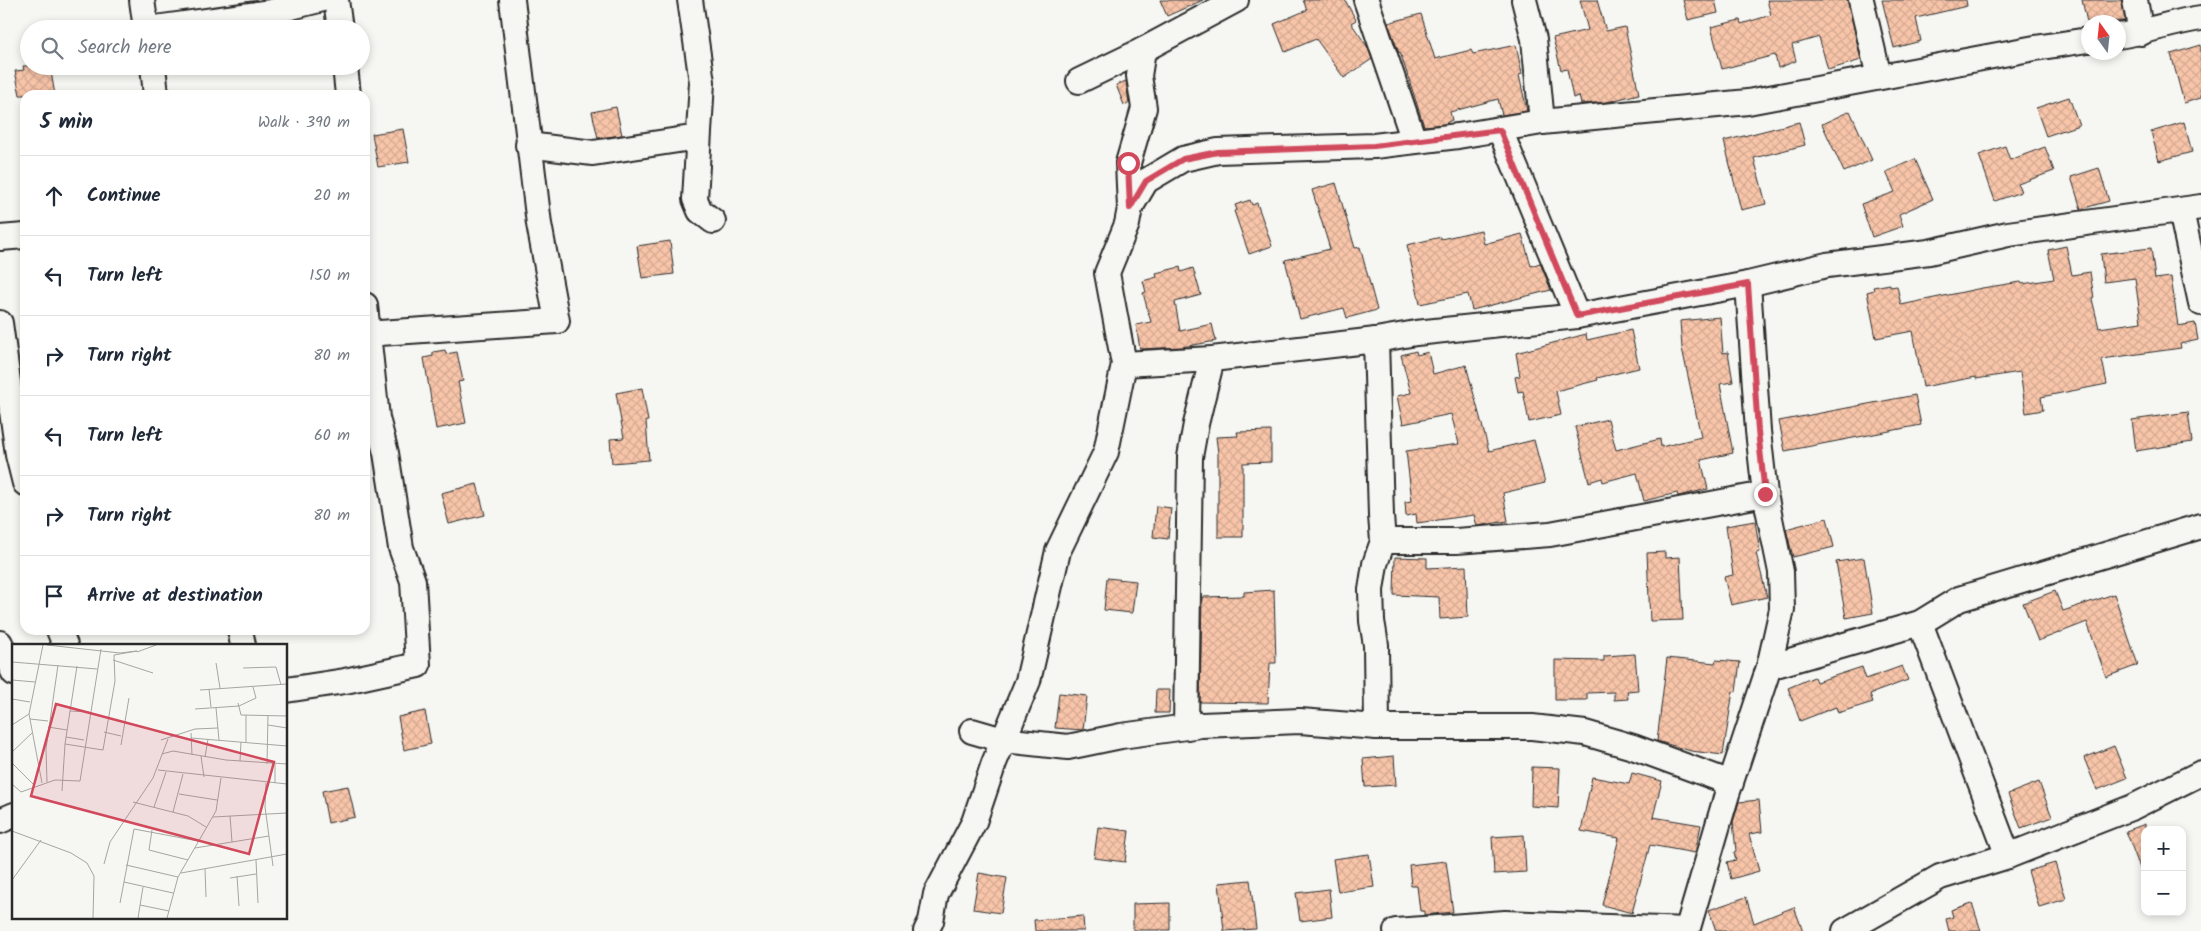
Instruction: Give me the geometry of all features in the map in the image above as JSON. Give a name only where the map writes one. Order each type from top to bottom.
[{"type":"street","points":[[142,0],[145,20]]},
{"type":"street","points":[[213,20],[271,12],[319,0]]},
{"type":"street","points":[[336,0],[339,20]]},
{"type":"street","points":[[370,334],[556,321],[539,224],[528,145],[512,0]]},
{"type":"street","points":[[690,0],[702,82],[694,199],[700,211],[713,221]]},
{"type":"street","points":[[1079,81],[1143,50],[1236,0]]},
{"type":"street","points":[[1366,0],[1414,142]]},
{"type":"street","points":[[1524,0],[1534,39],[1542,122]]},
{"type":"street","points":[[1861,0],[1879,77]]},
{"type":"street","points":[[2135,0],[2130,35],[2201,18]]},
{"type":"street","points":[[1130,208],[1146,181],[1183,159],[1218,152],[1374,146],[1500,130],[1542,122],[1748,102],[2081,41]]},
{"type":"street","points":[[926,931],[931,921],[936,894],[974,822],[1003,740],[1028,681],[1058,551],[1106,452],[1124,364],[1108,273],[1127,224],[1130,208],[1128,163],[1144,108],[1138,76],[1143,50]]},
{"type":"street","points":[[154,75],[155,90]]},
{"type":"street","points":[[346,75],[347,90]]},
{"type":"street","points":[[1500,130],[1577,316]]},
{"type":"street","points":[[528,145],[593,153],[698,137]]},
{"type":"street","points":[[1124,364],[1212,359],[1376,340],[1426,332],[1577,316],[1748,284],[1828,265],[1929,252],[2008,234],[2191,209],[2201,303]]},
{"type":"street","points":[[0,238],[20,236]]},
{"type":"street","points":[[1396,931],[1505,923],[1687,930],[1731,783],[1769,667],[1782,609],[1781,572],[1765,494],[1758,431],[1748,284]]},
{"type":"street","points":[[0,323],[4,340],[7,382],[20,463]]},
{"type":"street","points":[[1376,340],[1381,516],[1384,541],[1375,564],[1371,590],[1372,621],[1376,645],[1377,727]]},
{"type":"street","points":[[288,690],[345,681],[418,665],[413,581],[402,548],[386,453],[377,418],[370,359]]},
{"type":"street","points":[[1186,727],[1190,457],[1212,359]]},
{"type":"street","points":[[1384,541],[1456,541],[1550,534],[1765,494]]},
{"type":"street","points":[[1769,667],[1920,623],[1960,600],[2201,526]]},
{"type":"street","points":[[1920,623],[2008,856]]},
{"type":"street","points":[[0,643],[12,669]]},
{"type":"street","points":[[972,731],[1003,740],[1068,747],[1121,736],[1186,727],[1300,721],[1377,727],[1532,726],[1585,733],[1633,747],[1731,783]]},
{"type":"street","points":[[1845,931],[1940,877],[2008,856],[2133,807],[2201,773]]},
{"type":"street","points":[[0,821],[12,816]]},
{"type":"building","points":[[1160,0],[1203,0],[1167,16]]},
{"type":"building","points":[[1303,0],[1345,0],[1356,20],[1351,23],[1367,46],[1372,59],[1344,78],[1316,39],[1285,52],[1274,24],[1307,10]]},
{"type":"building","points":[[1580,0],[1597,0],[1606,31],[1625,27],[1639,94],[1607,102],[1581,104],[1579,96],[1573,98],[1567,69],[1561,70],[1553,38],[1588,30]]},
{"type":"building","points":[[1683,0],[1715,0],[1718,13],[1688,20]]},
{"type":"building","points":[[1767,0],[1848,0],[1861,60],[1828,70],[1819,37],[1792,45],[1796,61],[1778,68],[1775,55],[1722,69],[1711,27],[1740,20],[1741,24],[1771,15]]},
{"type":"building","points":[[1882,0],[1966,0],[1967,6],[1916,18],[1921,41],[1894,48]]},
{"type":"building","points":[[2082,0],[2122,0],[2124,15],[2085,15]]},
{"type":"building","points":[[1421,14],[1435,59],[1471,50],[1473,54],[1516,45],[1522,74],[1519,75],[1527,111],[1502,115],[1498,99],[1450,112],[1452,120],[1444,124],[1424,126],[1400,52],[1388,23]]},
{"type":"building","points":[[2201,45],[2201,98],[2184,103],[2171,54]]},
{"type":"building","points":[[20,70],[20,75],[52,75],[54,90],[20,90],[20,95],[15,71]]},
{"type":"building","points":[[1126,81],[1129,103],[1124,105],[1116,85]]},
{"type":"building","points":[[2069,97],[2079,125],[2046,136],[2036,108]]},
{"type":"building","points":[[616,107],[622,135],[598,138],[592,112]]},
{"type":"building","points":[[1850,111],[1872,160],[1844,172],[1822,124]]},
{"type":"building","points":[[1799,122],[1805,145],[1754,158],[1766,204],[1741,210],[1724,141]]},
{"type":"building","points":[[2184,122],[2192,152],[2159,161],[2151,132]]},
{"type":"building","points":[[403,129],[409,162],[378,167],[372,134]]},
{"type":"building","points":[[2005,146],[2010,160],[2045,147],[2054,171],[2018,184],[2021,192],[1995,201],[1979,155]]},
{"type":"building","points":[[1915,159],[1933,199],[1899,214],[1903,226],[1872,237],[1861,204],[1895,192],[1886,172]]},
{"type":"building","points":[[2099,168],[2109,201],[2081,209],[2071,177]]},
{"type":"building","points":[[1336,183],[1355,248],[1360,247],[1377,310],[1347,318],[1344,308],[1300,319],[1285,260],[1330,249],[1312,190]]},
{"type":"building","points":[[1250,200],[1252,205],[1257,203],[1272,246],[1249,254],[1234,211],[1237,210],[1235,205]]},
{"type":"building","points":[[1481,230],[1484,244],[1522,234],[1531,266],[1540,263],[1551,290],[1472,310],[1468,294],[1420,304],[1407,245]]},
{"type":"building","points":[[670,241],[674,274],[642,278],[637,246]]},
{"type":"building","points":[[2066,246],[2072,275],[2090,272],[2094,298],[2092,299],[2099,328],[2141,322],[2135,278],[2104,282],[2101,254],[2151,248],[2155,279],[2171,277],[2178,326],[2195,323],[2198,340],[2180,344],[2181,348],[2102,359],[2107,384],[2041,397],[2043,410],[2026,413],[2020,372],[1976,379],[1976,377],[1923,387],[1913,331],[1876,338],[1867,292],[1874,290],[1873,287],[1890,284],[1890,287],[1897,286],[1901,305],[1982,288],[2054,279],[2048,250]]},
{"type":"building","points":[[1180,267],[1181,272],[1193,268],[1201,295],[1175,302],[1180,331],[1212,324],[1216,341],[1182,347],[1140,349],[1136,325],[1151,322],[1143,293],[1146,292],[1143,281],[1157,277],[1156,273]]},
{"type":"building","points":[[1720,317],[1723,353],[1728,352],[1733,382],[1720,384],[1733,453],[1701,460],[1708,489],[1678,496],[1677,493],[1644,501],[1637,473],[1603,482],[1602,478],[1589,482],[1575,427],[1608,419],[1616,450],[1660,439],[1661,447],[1701,437],[1682,348],[1680,321]]},
{"type":"building","points":[[1631,330],[1639,368],[1597,378],[1598,380],[1556,391],[1561,415],[1529,422],[1523,391],[1518,392],[1515,377],[1520,376],[1516,353],[1586,334],[1587,340]]},
{"type":"building","points":[[445,350],[446,354],[457,352],[463,381],[458,382],[466,423],[436,429],[424,358],[433,356],[433,352]]},
{"type":"building","points":[[1416,351],[1417,355],[1428,352],[1433,374],[1466,365],[1489,451],[1534,440],[1545,483],[1503,493],[1508,521],[1477,526],[1474,515],[1417,523],[1416,514],[1406,516],[1405,502],[1412,501],[1406,451],[1459,444],[1451,414],[1403,424],[1397,396],[1411,393],[1401,355]]},
{"type":"building","points":[[642,388],[648,421],[646,421],[649,460],[612,463],[610,439],[624,438],[616,393]]},
{"type":"building","points":[[1915,395],[1921,425],[1785,451],[1779,421]]},
{"type":"building","points":[[2188,412],[2192,442],[2136,451],[2132,420]]},
{"type":"building","points":[[1271,431],[1271,462],[1243,463],[1243,537],[1218,537],[1218,453],[1216,437],[1238,436],[1237,432]]},
{"type":"building","points":[[477,484],[485,515],[449,524],[441,493]]},
{"type":"building","points":[[1156,506],[1171,508],[1168,539],[1153,537]]},
{"type":"building","points":[[1827,518],[1834,547],[1793,557],[1786,529]]},
{"type":"building","points":[[1755,521],[1760,552],[1756,553],[1767,597],[1731,605],[1724,577],[1733,575],[1726,526]]},
{"type":"building","points":[[1665,552],[1665,558],[1680,557],[1683,620],[1650,621],[1647,553]]},
{"type":"building","points":[[1395,557],[1427,558],[1427,568],[1466,566],[1468,617],[1440,619],[1439,597],[1394,595]]},
{"type":"building","points":[[1864,558],[1873,613],[1846,618],[1836,562]]},
{"type":"building","points":[[1107,578],[1136,581],[1132,613],[1104,610]]},
{"type":"building","points":[[1274,590],[1276,663],[1270,663],[1268,703],[1200,702],[1202,597],[1244,596],[1244,592]]},
{"type":"building","points":[[2055,591],[2063,611],[2114,594],[2138,665],[2106,677],[2087,622],[2038,641],[2023,603]]},
{"type":"building","points":[[1635,654],[1638,690],[1627,691],[1628,699],[1614,700],[1614,692],[1587,693],[1587,700],[1555,700],[1555,660],[1604,661],[1604,656]]},
{"type":"building","points":[[1667,658],[1715,663],[1716,660],[1740,662],[1736,692],[1733,691],[1723,755],[1691,751],[1657,741]]},
{"type":"building","points":[[1902,666],[1908,680],[1870,694],[1873,702],[1838,713],[1836,707],[1800,721],[1788,688],[1814,677],[1816,682],[1862,667],[1866,679]]},
{"type":"building","points":[[1156,690],[1170,690],[1169,713],[1155,713]]},
{"type":"building","points":[[1059,693],[1087,696],[1083,730],[1055,728]]},
{"type":"building","points":[[425,711],[431,744],[404,750],[398,717]]},
{"type":"building","points":[[2114,746],[2127,778],[2097,790],[2084,758]]},
{"type":"building","points":[[1394,756],[1396,785],[1365,787],[1363,759]]},
{"type":"building","points":[[1532,767],[1560,768],[1558,808],[1531,806]]},
{"type":"building","points":[[1632,773],[1662,781],[1653,817],[1701,825],[1695,853],[1650,845],[1632,913],[1602,905],[1619,838],[1581,831],[1592,777],[1629,784]]},
{"type":"building","points":[[2039,782],[2052,817],[2021,828],[2008,794]]},
{"type":"building","points":[[348,786],[355,817],[328,823],[322,791]]},
{"type":"building","points":[[1759,800],[1762,832],[1749,834],[1759,871],[1731,879],[1727,862],[1736,860],[1733,822],[1739,802]]},
{"type":"building","points":[[2145,824],[2145,826],[2141,826],[2141,871],[2126,831]]},
{"type":"building","points":[[1098,827],[1129,831],[1125,862],[1094,858]]},
{"type":"building","points":[[1524,835],[1526,872],[1494,874],[1492,837]]},
{"type":"building","points":[[1369,854],[1374,887],[1338,892],[1333,859]]},
{"type":"building","points":[[1446,861],[1453,912],[1424,915],[1424,911],[1420,911],[1417,886],[1411,886],[1409,865]]},
{"type":"building","points":[[2055,863],[2066,899],[2039,907],[2028,871]]},
{"type":"building","points":[[979,873],[1007,878],[1001,913],[973,909]]},
{"type":"building","points":[[1250,880],[1256,929],[1224,931],[1219,883]]},
{"type":"building","points":[[1329,889],[1332,917],[1300,921],[1296,893]]},
{"type":"building","points":[[1746,897],[1754,923],[1794,907],[1803,931],[1716,931],[1709,910]]},
{"type":"building","points":[[1170,903],[1170,930],[1133,930],[1133,904]]},
{"type":"building","points":[[1972,903],[1981,931],[1949,931],[1946,919],[1953,917],[1951,910]]},
{"type":"building","points":[[1083,916],[1084,931],[1035,931],[1034,920]]},
{"type":"route","points":[[1128,163],[1130,208],[1146,181],[1183,159],[1218,152],[1315,146],[1374,146],[1500,130],[1577,316],[1748,284],[1758,431],[1765,494]]}]
